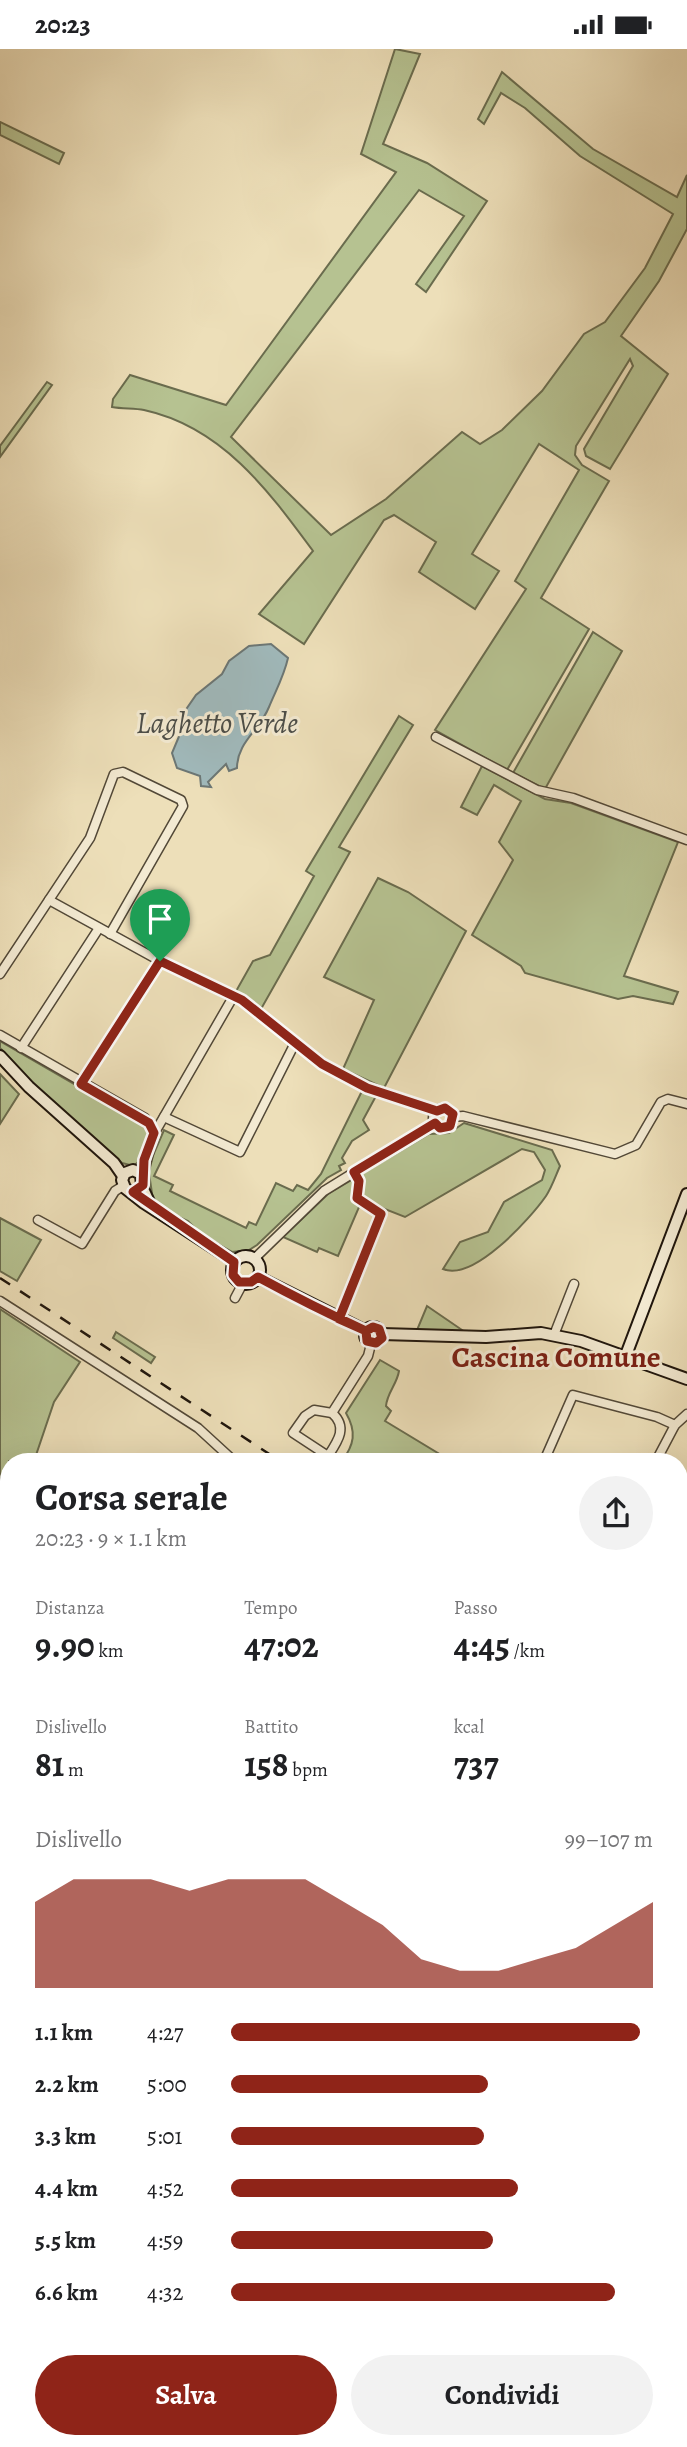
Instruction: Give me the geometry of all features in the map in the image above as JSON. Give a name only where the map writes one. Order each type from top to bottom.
[{"type":"street","points":[[436,737],[537,790],[573,799],[687,840]]},
{"type":"street","points":[[0,974],[90,838],[114,774],[123,772],[181,800],[183,806],[110,934]]},
{"type":"street","points":[[49,900],[160,961],[242,1000],[322,1064],[367,1088],[437,1111],[448,1109],[453,1117]]},
{"type":"street","points":[[21,1048],[99,928]]},
{"type":"street","points":[[81,1084],[160,961]]},
{"type":"street","points":[[38,1220],[82,1244],[115,1191],[132,1180],[144,1160],[154,1133],[232,997]]},
{"type":"street","points":[[0,1035],[81,1084],[145,1118],[154,1133]]},
{"type":"street","points":[[164,1117],[240,1152],[295,1043]]},
{"type":"street","points":[[0,1056],[29,1087],[132,1180],[151,1206],[234,1262]]},
{"type":"street","points":[[453,1117],[463,1116],[598,1152],[615,1154],[636,1145],[661,1102],[668,1099],[687,1104]]},
{"type":"street","points":[[437,1111],[433,1117],[435,1123],[447,1128],[453,1117]]},
{"type":"street","points":[[254,1259],[324,1191],[435,1123]]},
{"type":"street","points":[[339,1319],[381,1214],[357,1198],[359,1181],[354,1172]]},
{"type":"street","points":[[626,1355],[687,1193]]},
{"type":"street","points":[[242,1257],[254,1259],[260,1269],[258,1277],[243,1283],[233,1275],[234,1262],[242,1257]]},
{"type":"street","points":[[258,1277],[366,1331],[376,1327],[382,1334],[486,1337],[541,1333],[626,1355],[687,1378]]},
{"type":"street","points":[[235,1298],[243,1283]]},
{"type":"street","points":[[554,1335],[574,1284]]},
{"type":"street","points":[[0,1301],[198,1428],[225,1453]]},
{"type":"street","points":[[366,1331],[366,1339],[371,1343],[379,1342],[382,1334]]},
{"type":"street","points":[[332,1413],[368,1356],[371,1343]]},
{"type":"street","points":[[548,1453],[573,1395],[657,1417],[674,1425]]},
{"type":"street","points":[[323,1453],[293,1433],[314,1410],[332,1413]]},
{"type":"street","points":[[330,1453],[341,1430],[332,1413]]},
{"type":"street","points":[[660,1453],[674,1425],[687,1414]]},
{"type":"green space","points":[[395,49],[420,54],[383,144],[427,163],[487,201],[426,292],[416,284],[464,216],[419,190],[231,437],[331,535],[386,499],[462,432],[480,444],[502,430],[542,391],[584,334],[605,322],[645,268],[673,214],[580,156],[525,108],[501,93],[484,124],[478,119],[502,72],[593,149],[677,197],[687,175],[687,229],[659,281],[621,336],[668,374],[610,469],[586,456],[584,449],[633,366],[630,359],[576,446],[575,455],[582,465],[609,481],[541,598],[589,629],[507,770],[435,730],[526,589],[515,581],[579,470],[539,444],[472,554],[499,571],[475,609],[419,572],[436,542],[394,515],[384,520],[304,644],[259,614],[313,551],[279,506],[241,464],[197,431],[172,418],[144,410],[112,407],[113,399],[130,375],[226,405],[396,172],[361,154]]},
{"type":"green space","points":[[0,122],[64,153],[59,164],[0,135]]},
{"type":"green space","points":[[47,382],[52,385],[0,457],[0,446]]},
{"type":"green space","points":[[593,632],[622,651],[545,789],[513,773]]},
{"type":"green space","points":[[399,716],[413,725],[339,847],[350,852],[261,1009],[246,996],[235,993],[253,961],[270,955],[314,876],[306,871]]},
{"type":"green space","points":[[482,766],[545,799],[571,803],[678,842],[624,976],[678,992],[673,1004],[633,996],[618,999],[525,973],[521,966],[472,935],[513,860],[499,842],[521,801],[494,785],[477,815],[461,807]]},
{"type":"green space","points":[[378,878],[408,892],[466,931],[384,1088],[343,1069],[374,1000],[324,977]]},
{"type":"green space","points":[[0,1041],[143,1124],[150,1136],[139,1161],[134,1166],[122,1163],[32,1083],[0,1048]]},
{"type":"green space","points":[[0,1074],[19,1094],[0,1124]]},
{"type":"green space","points":[[362,1091],[376,1096],[363,1120],[369,1130],[352,1141],[342,1158],[345,1163],[339,1166],[341,1170],[327,1178],[249,1250],[232,1252],[203,1236],[188,1221],[159,1208],[153,1200],[148,1167],[164,1130],[174,1135],[154,1176],[173,1185],[170,1191],[246,1228],[249,1222],[256,1225],[276,1183],[293,1191],[297,1185],[308,1190],[321,1174]]},
{"type":"green space","points":[[464,1123],[552,1150],[560,1166],[538,1206],[514,1233],[485,1258],[455,1271],[443,1269],[460,1242],[488,1232],[504,1202],[542,1180],[545,1170],[534,1152],[522,1149],[405,1217],[362,1200],[338,1256],[319,1248],[317,1252],[283,1237],[328,1194],[429,1134],[449,1133]]},
{"type":"green space","points":[[0,1218],[41,1240],[17,1281],[0,1271]]},
{"type":"green space","points":[[427,1306],[465,1332],[417,1330]]},
{"type":"green space","points":[[0,1309],[80,1362],[54,1402],[37,1453],[0,1453]]},
{"type":"green space","points":[[116,1332],[155,1357],[151,1363],[113,1338]]},
{"type":"green space","points":[[380,1360],[399,1371],[387,1401],[386,1406],[391,1411],[385,1421],[438,1453],[347,1453],[353,1432],[346,1413]]},
{"type":"water","name":"Laghetto Verde","points":[[271,644],[288,658],[265,715],[245,743],[237,768],[229,771],[226,764],[208,782],[211,787],[201,786],[200,776],[177,768],[172,753],[180,734],[178,721],[196,695],[222,674],[229,661],[249,646]]},
{"type":"railway","points":[[0,1278],[268,1453]]},
{"type":"district","name":"Cascina Comune","points":[[556,1357]]},
{"type":"route","points":[[160,961],[81,1084],[145,1118],[152,1128],[154,1133],[144,1160],[143,1185],[133,1192],[144,1203],[234,1262],[232,1271],[239,1282],[251,1282],[258,1277],[315,1308],[354,1326],[366,1331],[367,1341],[379,1342],[382,1334],[376,1327],[366,1331],[339,1319],[381,1214],[363,1205],[357,1198],[359,1181],[354,1172],[435,1123],[440,1128],[447,1128],[452,1124],[453,1114],[445,1108],[437,1111],[367,1088],[322,1064],[242,1000],[160,961]]}]
